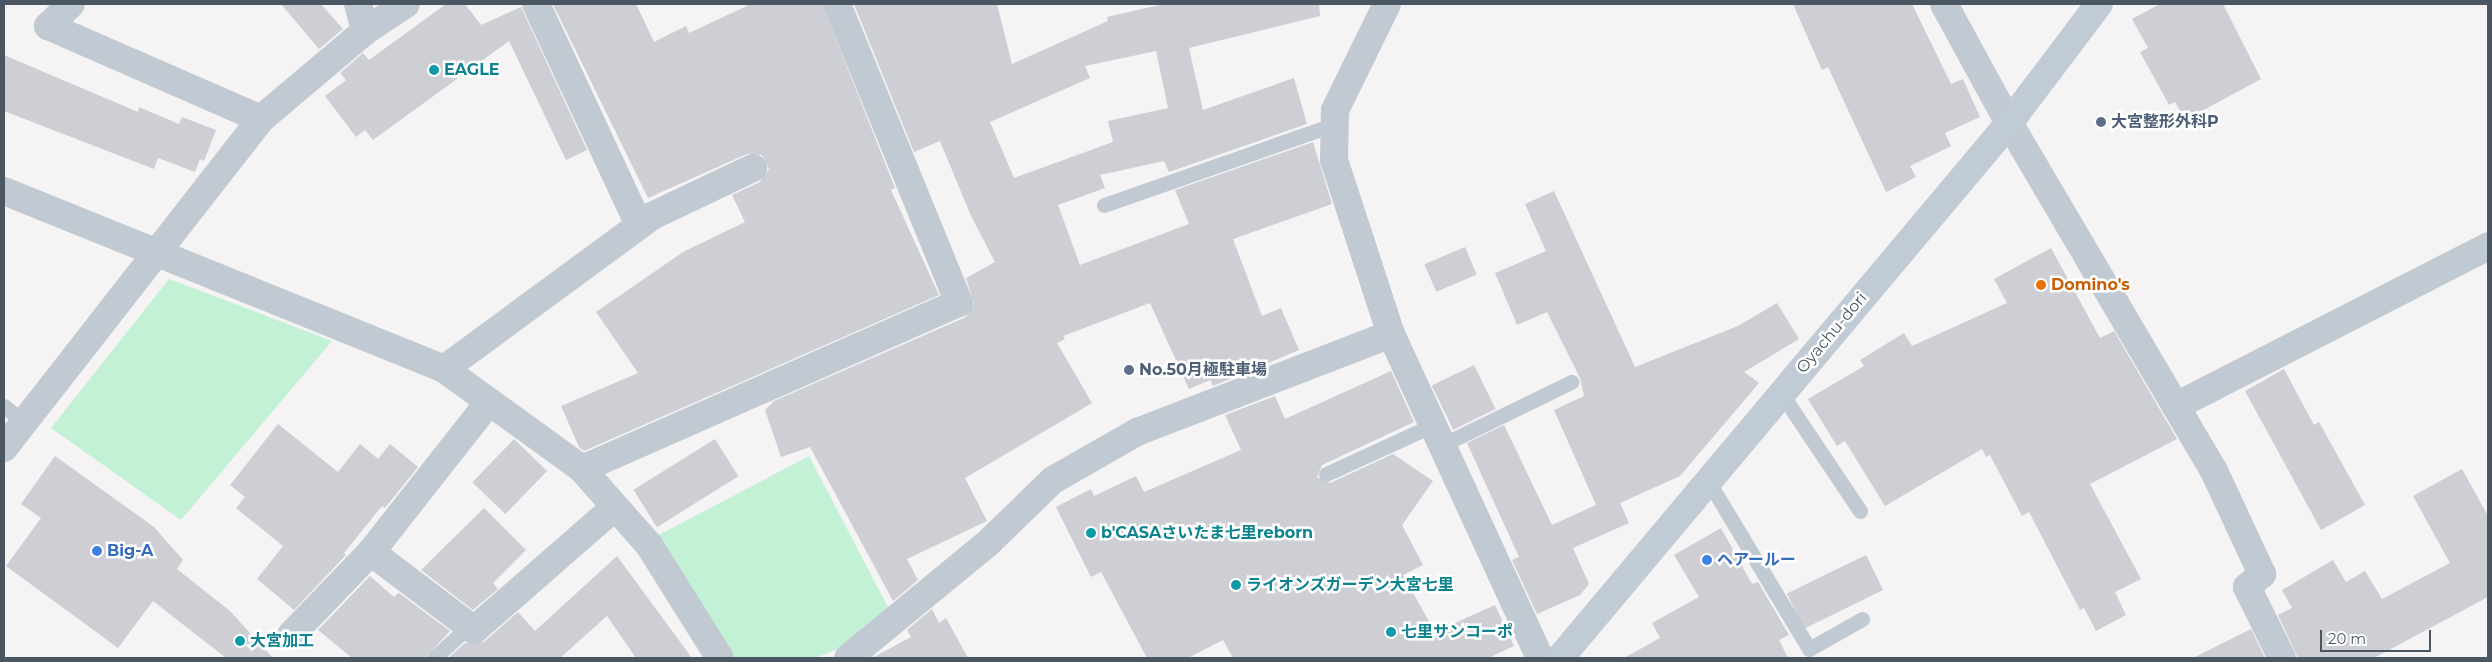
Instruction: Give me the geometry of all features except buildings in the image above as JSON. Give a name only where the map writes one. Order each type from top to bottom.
[{"type":"street","points":[[71,4],[48,26],[261,119]]},
{"type":"street","points":[[358,4],[366,31]]},
{"type":"street","points":[[4,448],[14,414],[157,253],[261,119],[366,31],[406,4]]},
{"type":"street","points":[[536,4],[640,224]]},
{"type":"street","points":[[582,469],[959,303],[837,4]]},
{"type":"street","points":[[1387,4],[1335,110],[1334,160],[1391,334],[1540,658]]},
{"type":"street","points":[[1944,4],[2009,123],[2214,471],[2262,574],[2247,587],[2282,658]]},
{"type":"street","name":"Oyachu-dori","points":[[1560,658],[1707,479],[2009,123],[2100,4]]},
{"type":"street","points":[[444,369],[640,224],[753,168]]},
{"type":"street","points":[[4,191],[444,369],[582,469],[648,545],[720,658]]},
{"type":"street","points":[[2176,406],[2488,246]]},
{"type":"street","points":[[848,658],[988,542],[1052,480],[1136,432],[1391,334]]},
{"type":"street","points":[[291,635],[370,552],[489,402]]},
{"type":"street","points":[[370,552],[474,630],[615,506]]},
{"type":"lane","points":[[1104,205],[1335,124]]},
{"type":"lane","points":[[1326,474],[1438,435],[1570,382]]},
{"type":"lane","points":[[1781,393],[1860,511]]},
{"type":"lane","points":[[1707,479],[1809,649],[1862,619]]},
{"type":"lane","points":[[434,658],[469,626]]},
{"type":"green space","points":[[169,279],[332,341],[181,520],[51,428]]},
{"type":"green space","points":[[809,456],[891,613],[852,643],[815,658],[732,658],[657,536]]},
{"type":"place","name":"EAGLE","points":[[434,70]]},
{"type":"place","name":"大宮整形外科P","points":[[2101,122]]},
{"type":"place","name":"Domino's","points":[[2041,285]]},
{"type":"place","name":"No.50月極駐車場","points":[[1129,370]]},
{"type":"place","name":"b'CASAさいたま七里reborn","points":[[1091,533]]},
{"type":"place","name":"Big-A","points":[[97,551]]},
{"type":"place","name":"ヘアールー","points":[[1707,560]]},
{"type":"place","name":"ライオンズガーデン大宮七里","points":[[1236,585]]},
{"type":"place","name":"七里サンコーポ","points":[[1391,632]]},
{"type":"place","name":"大宮加工","points":[[240,641]]}]
